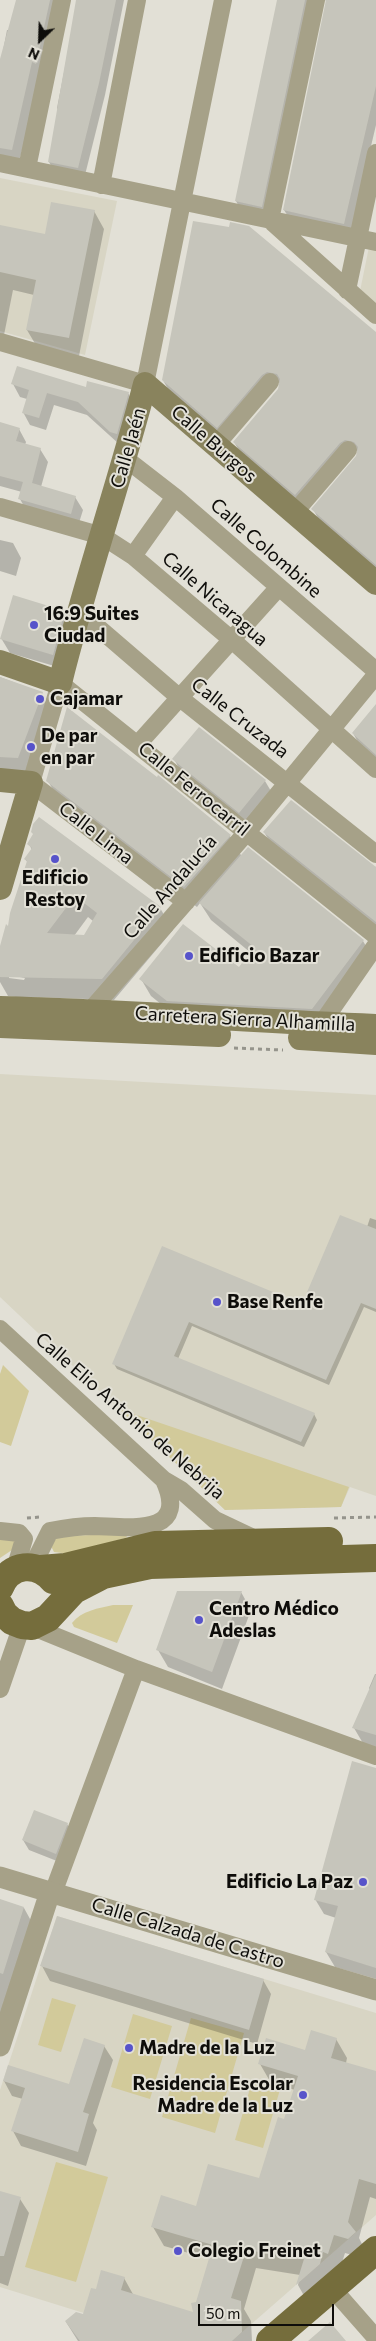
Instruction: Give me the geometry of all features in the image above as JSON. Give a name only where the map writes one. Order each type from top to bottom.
[{"type":"main road","name":"Calle Burgos","points":[[145,384],[376,583]]},
{"type":"main road","name":"Calle Jaén","points":[[60,683],[77,615],[126,459],[145,384]]},
{"type":"main road","name":"Calle Ferrocarril","points":[[0,662],[60,683]]},
{"type":"main road","points":[[0,780],[31,783]]},
{"type":"main road","name":"Calle Jaén","points":[[0,888],[31,783]]},
{"type":"main road","name":"Carretera Sierra Alhamilla","points":[[0,1008],[115,1012],[376,1026]]},
{"type":"main road","name":"Carretera Sierra Alhamilla","points":[[115,1012],[147,1023],[211,1028],[233,1036]]},
{"type":"main road","name":"Carretera Sierra Alhamilla","points":[[0,1026],[368,1041]]},
{"type":"main road","points":[[17,1573],[64,1567],[147,1537],[263,1542],[376,1539]]},
{"type":"main road","points":[[11,1617],[40,1623],[74,1590],[103,1575],[150,1564],[376,1558]]},
{"type":"main road","points":[[17,1573],[54,1582],[57,1600],[54,1610]]},
{"type":"main road","points":[[270,2341],[376,2250]]},
{"type":"street","points":[[27,168],[62,0]]},
{"type":"street","points":[[101,184],[137,0]]},
{"type":"street","name":"Calle Jaén","points":[[145,384],[223,0]]},
{"type":"street","points":[[270,220],[316,0]]},
{"type":"street","points":[[347,290],[376,152]]},
{"type":"street","points":[[0,163],[376,242]]},
{"type":"street","points":[[270,220],[376,315]]},
{"type":"street","name":"Calle Burgos","points":[[0,342],[145,384]]},
{"type":"street","points":[[216,446],[270,382]]},
{"type":"street","points":[[294,513],[348,450]]},
{"type":"street","name":"Calle Colombine","points":[[126,459],[175,497],[376,673]]},
{"type":"street","points":[[133,556],[175,497]]},
{"type":"street","name":"Calle Nicaragua","points":[[0,507],[102,536],[133,556],[232,640],[376,770]]},
{"type":"street","points":[[138,744],[279,587]]},
{"type":"street","name":"Calle Cruzada","points":[[77,615],[94,624],[180,698],[376,854]]},
{"type":"street","name":"Calle Andalucía","points":[[90,1011],[247,832],[376,673]]},
{"type":"street","name":"Calle Jaén","points":[[31,783],[60,683]]},
{"type":"street","name":"Calle Ferrocarril","points":[[60,683],[376,936]]},
{"type":"street","name":"Calle Lima","points":[[31,783],[186,902]]},
{"type":"street","points":[[322,1024],[376,945]]},
{"type":"street","name":"Calle Elio Antonio de Nebrija","points":[[0,1329],[164,1480],[181,1490],[215,1520],[263,1542]]},
{"type":"street","points":[[17,1573],[50,1531],[94,1526],[147,1537],[167,1514],[170,1497],[164,1480]]},
{"type":"street","points":[[0,1531],[19,1532],[24,1540],[17,1573]]},
{"type":"street","points":[[54,1610],[79,1647]]},
{"type":"street","points":[[0,1689],[11,1617],[79,1647],[136,1669],[376,1756]]},
{"type":"street","points":[[0,2046],[6,2009],[136,1669]]},
{"type":"street","name":"Calle Calzada de Castro","points":[[0,1877],[376,1990]]},
{"type":"street","points":[[332,2288],[376,2338]]},
{"type":"shaded area","points":[[0,178],[117,201],[85,355],[0,331]]},
{"type":"shaded area","points":[[369,247],[376,249],[376,305],[360,291]]},
{"type":"shaded area","points":[[0,1074],[376,1095],[376,1496],[350,1487],[341,1507],[225,1510],[0,1297]]},
{"type":"shaded area","points":[[3,1365],[29,1391],[11,1446],[0,1442],[0,1374]]},
{"type":"shaded area","points":[[119,1409],[349,1487],[341,1507],[225,1510]]},
{"type":"shaded area","points":[[125,1534],[127,1537],[125,1538],[70,1554],[54,1552],[51,1546],[52,1542],[59,1536]]},
{"type":"shaded area","points":[[0,1537],[15,1541],[12,1550],[0,1558]]},
{"type":"shaded area","points":[[113,1605],[133,1605],[117,1643],[74,1627],[72,1623],[85,1613]]},
{"type":"shaded area","points":[[57,1916],[376,2013],[376,2215],[232,2341],[174,2341],[0,2287],[0,2090]]},
{"type":"shaded area","points":[[52,1998],[76,2005],[61,2052],[38,2045]]},
{"type":"shaded area","points":[[133,2014],[172,2026],[150,2099],[111,2087]]},
{"type":"shaded area","points":[[191,2018],[244,2033],[215,2133],[162,2117]]},
{"type":"shaded area","points":[[253,2078],[281,2086],[263,2148],[235,2140]]},
{"type":"shaded area","points":[[56,2162],[108,2177],[76,2282],[25,2267]]},
{"type":"building","points":[[16,0],[50,0],[36,64],[32,62],[12,150],[0,148],[0,59]]},
{"type":"building","points":[[76,0],[116,0],[99,83],[78,168],[48,162]]},
{"type":"building","points":[[277,0],[305,0],[262,207],[235,201]]},
{"type":"building","points":[[326,0],[376,0],[376,86],[344,224],[283,210]]},
{"type":"building","points":[[51,202],[95,210],[69,338],[26,330],[36,280],[0,272],[0,225],[45,234]]},
{"type":"building","points":[[193,221],[229,227],[230,222],[249,226],[376,332],[376,565],[311,509],[356,456],[358,447],[354,442],[345,440],[340,443],[295,495],[233,442],[278,389],[280,379],[277,374],[267,372],[262,375],[217,428],[162,380]]},
{"type":"building","points":[[17,366],[86,387],[87,381],[129,392],[117,434],[110,432],[78,402],[47,393],[39,418],[22,413],[29,390],[11,384]]},
{"type":"building","points":[[0,422],[20,428],[16,441],[41,448],[32,483],[76,496],[71,514],[18,499],[23,482],[0,476]]},
{"type":"building","name":"16:9 Suites Ciudad","points":[[13,595],[65,611],[53,655],[0,639]]},
{"type":"building","points":[[0,677],[43,692],[18,758],[0,757]]},
{"type":"building","points":[[376,704],[376,755],[352,733]]},
{"type":"building","points":[[67,707],[157,777],[158,775],[231,835],[184,887],[46,781]]},
{"type":"building","points":[[199,727],[266,780],[239,813],[172,759]]},
{"type":"building","points":[[291,800],[376,867],[376,922],[263,832]]},
{"type":"building","points":[[39,817],[161,907],[102,979],[0,977],[0,946],[6,924],[8,926],[10,913],[27,861],[24,859],[32,848],[27,844],[33,834],[31,832],[33,824]],"holes":[[[75,896],[97,913],[84,935],[47,933]]]},
{"type":"building","points":[[248,847],[364,940],[312,1009],[167,1001],[139,979],[183,924],[239,967],[254,947],[199,903]]},
{"type":"building","points":[[340,1215],[376,1229],[376,1309],[361,1303],[326,1380],[189,1322],[174,1356],[315,1413],[301,1442],[112,1364],[162,1246],[302,1304]]},
{"type":"building","name":"Centro Médico Adeslas","points":[[177,1591],[242,1591],[212,1672],[156,1650]]},
{"type":"building","points":[[376,1674],[376,1735],[352,1728]]},
{"type":"building","points":[[352,1761],[376,1768],[376,1968],[325,1952],[338,1906],[314,1900]]},
{"type":"building","points":[[34,1810],[68,1823],[56,1854],[22,1840]]},
{"type":"building","points":[[0,1899],[24,1907],[3,1974],[0,1973]]},
{"type":"building","points":[[57,1916],[264,1979],[249,2030],[40,1966]]},
{"type":"building","points":[[311,2030],[337,2038],[331,2058],[376,2071],[376,2184],[359,2179],[348,2222],[356,2232],[348,2239],[334,2235],[328,2254],[323,2252],[320,2264],[296,2285],[304,2259],[246,2250],[231,2298],[241,2301],[242,2332],[232,2341],[80,2341],[65,2321],[76,2312],[83,2314],[91,2288],[96,2289],[101,2270],[125,2277],[121,2290],[193,2312],[191,2303],[196,2302],[213,2245],[151,2227],[161,2195],[196,2206],[208,2164],[259,2178],[278,2117],[284,2119],[298,2076],[258,2064],[266,2038],[305,2050]]},
{"type":"building","points":[[84,2038],[105,2045],[83,2112],[89,2114],[78,2152],[11,2131],[25,2088],[3,2081],[8,2065],[69,2084]]},
{"type":"building","points":[[0,2191],[21,2197],[4,2256],[0,2256]]},
{"type":"building","points":[[330,2322],[346,2341],[308,2341]]},
{"type":"place","name":"16:9 Suites Ciudad","points":[[34,625]]},
{"type":"place","name":"Cajamar","points":[[40,699]]},
{"type":"place","name":"De par en par","points":[[31,747]]},
{"type":"place","name":"Edificio Restoy","points":[[55,859]]},
{"type":"place","name":"Edificio Bazar","points":[[189,956]]},
{"type":"place","name":"Base Renfe","points":[[217,1302]]},
{"type":"place","name":"Centro Médico Adeslas","points":[[199,1620]]},
{"type":"place","name":"Edificio La Paz","points":[[363,1882]]},
{"type":"place","name":"Madre de la Luz","points":[[129,2048]]},
{"type":"place","name":"Residencia Escolar Madre de la Luz","points":[[303,2095]]},
{"type":"place","name":"Colegio Freinet","points":[[178,2251]]}]
